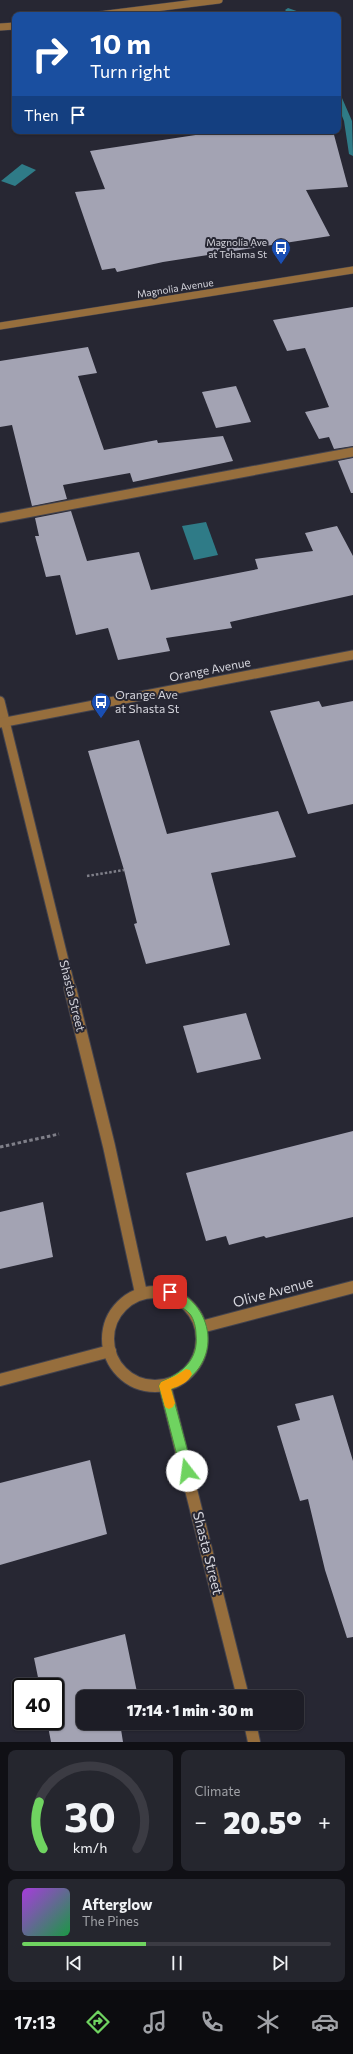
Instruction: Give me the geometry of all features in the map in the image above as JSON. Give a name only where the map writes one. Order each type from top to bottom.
[{"type":"street","points":[[123,12],[219,0]]},
{"type":"street","points":[[0,27],[12,26]]},
{"type":"street","name":"Magnolia Avenue","points":[[0,326],[353,270]]},
{"type":"street","points":[[0,518],[353,452]]},
{"type":"street","name":"Orange Avenue","points":[[2,722],[353,655]]},
{"type":"street","name":"Shasta Street","points":[[0,701],[2,722],[109,1146],[142,1293]]},
{"type":"street","name":"Olive Avenue","points":[[201,1327],[353,1287]]},
{"type":"street","points":[[154,1290],[170,1292],[181,1298],[195,1311],[201,1327],[203,1343],[199,1358],[191,1371],[179,1381],[164,1386],[149,1386],[135,1382],[122,1374],[114,1362],[108,1347],[109,1330],[114,1316],[125,1302],[142,1293],[154,1290]]},
{"type":"street","points":[[0,1380],[110,1351]]},
{"type":"street","name":"Shasta Street","points":[[164,1386],[206,1542],[241,1690]]},
{"type":"street","points":[[251,1730],[254,1742]]},
{"type":"path","points":[[87,876],[124,870]]},
{"type":"path","points":[[0,1147],[59,1134]]},
{"type":"water","points":[[22,164],[36,170],[15,186],[1,181]]},
{"type":"water","points":[[206,522],[218,555],[194,560],[182,526]]},
{"type":"building","points":[[202,134],[334,134],[348,187],[306,190],[330,236],[163,262],[117,272],[115,268],[102,270],[75,192],[105,189],[90,151]]},
{"type":"building","points":[[353,307],[353,446],[334,449],[329,437],[319,439],[305,412],[329,407],[305,348],[287,351],[273,320]]},
{"type":"building","points":[[88,347],[97,373],[78,376],[104,450],[157,440],[158,443],[223,436],[233,461],[133,482],[130,473],[63,485],[67,499],[32,506],[12,425],[0,427],[0,361]]},
{"type":"building","points":[[236,386],[251,422],[216,428],[202,392]]},
{"type":"building","points":[[353,458],[353,493],[351,493],[338,461]]},
{"type":"building","points":[[71,511],[87,561],[139,552],[151,590],[258,569],[255,559],[313,551],[305,533],[337,526],[353,556],[353,595],[230,622],[232,628],[166,638],[170,651],[118,660],[108,628],[76,635],[60,575],[46,577],[35,536],[39,536],[35,518]]},
{"type":"building","points":[[319,701],[322,707],[353,701],[353,804],[308,814],[270,711]]},
{"type":"building","points":[[139,740],[167,834],[278,811],[296,857],[211,873],[230,945],[146,964],[134,924],[137,923],[124,870],[88,751]]},
{"type":"building","points":[[246,1013],[261,1059],[197,1073],[183,1026]]},
{"type":"building","points":[[353,1131],[353,1217],[266,1238],[264,1236],[229,1245],[226,1236],[206,1241],[186,1173]]},
{"type":"building","points":[[43,1202],[53,1257],[0,1269],[0,1212]]},
{"type":"building","points":[[333,1395],[353,1461],[353,1637],[347,1638],[325,1570],[308,1499],[300,1501],[277,1426],[300,1420],[295,1404]]},
{"type":"building","points":[[90,1460],[107,1534],[0,1565],[0,1483]]},
{"type":"building","points":[[125,1634],[137,1690],[76,1690],[76,1730],[121,1730],[123,1742],[51,1742],[49,1730],[64,1730],[64,1678],[38,1678],[34,1658]]},
{"type":"waterway","points":[[288,10],[294,12]]},
{"type":"waterway","points":[[341,105],[348,121],[353,154]]},
{"type":"slow traffic","points":[[169,1403],[164,1386],[179,1381],[186,1374]]},
{"type":"place","name":"Magnolia Ave at Tehama St","points":[[281,265]]},
{"type":"place","name":"Orange Ave at Shasta St","points":[[101,719]]},
{"type":"route","points":[[170,1292],[181,1298],[195,1311],[201,1327],[203,1343],[199,1358],[191,1371],[179,1381],[164,1386],[187,1471]]}]
